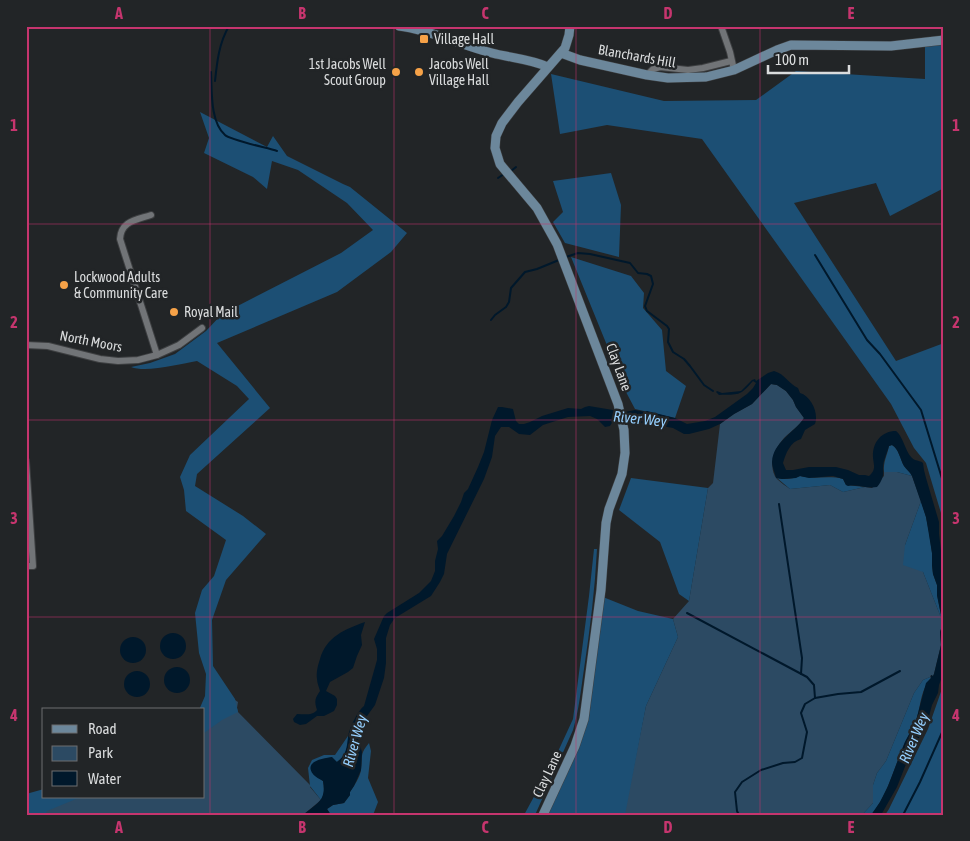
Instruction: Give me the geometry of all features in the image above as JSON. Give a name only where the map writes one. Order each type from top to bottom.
[{"type":"street","points":[[399,26],[491,53],[539,63],[548,67]]},
{"type":"street","name":"Clay Lane","points":[[543,815],[575,746],[584,719],[601,590],[606,523],[622,474],[625,437],[620,410],[612,385],[564,258],[537,208],[500,164],[495,148],[498,132],[505,119],[561,53],[568,41],[570,26]]},
{"type":"street","points":[[721,26],[733,66]]},
{"type":"street","name":"Blanchards Hill","points":[[561,53],[574,58],[647,75],[668,78],[706,77],[792,45],[892,46],[944,40]]},
{"type":"street","points":[[151,216],[128,223],[121,232],[120,239],[157,355]]},
{"type":"street","name":"North Moors","points":[[26,345],[48,346],[100,359],[118,361],[138,360],[157,355],[179,345],[202,328]]},
{"type":"street","points":[[26,461],[29,566]]},
{"type":"green space","points":[[771,384],[777,385],[786,391],[804,418],[781,442],[775,452],[772,463],[777,479],[790,489],[830,485],[843,492],[865,487],[872,488],[884,476],[884,472],[897,472],[912,476],[921,501],[905,545],[923,572],[942,620],[940,632],[941,645],[934,674],[923,680],[914,693],[886,761],[877,773],[873,785],[873,803],[862,815],[624,815],[646,706],[678,637],[673,619],[689,601],[708,488],[713,483],[720,424],[752,404]]},
{"type":"green space","points":[[235,700],[238,702],[238,712],[311,786],[321,800],[303,815],[32,815],[75,798],[205,798],[205,727]]},
{"type":"shaded area","points":[[944,42],[944,188],[890,216],[876,183],[794,203],[896,361],[944,343],[944,523],[926,463],[914,448],[891,404],[702,139],[607,125],[560,134],[551,74],[664,101],[756,100],[796,71],[925,79],[925,45]]},
{"type":"shaded area","points":[[200,112],[267,147],[273,136],[287,156],[350,187],[407,233],[391,252],[337,292],[217,343],[270,408],[197,474],[195,486],[243,516],[266,534],[226,580],[212,620],[213,666],[235,699],[238,712],[222,720],[205,732],[205,708],[200,708],[205,696],[206,674],[199,653],[195,613],[202,590],[214,576],[226,540],[186,511],[184,490],[180,477],[190,455],[249,399],[237,386],[197,361],[154,369],[131,367],[150,363],[175,354],[206,331],[222,314],[341,253],[373,230],[347,203],[298,170],[272,161],[267,189],[253,177],[204,153],[209,138]]},
{"type":"shaded area","points":[[611,173],[621,205],[619,257],[565,243],[553,222],[563,212],[553,181]]},
{"type":"shaded area","points":[[571,257],[631,276],[644,293],[643,308],[662,330],[666,371],[686,386],[675,418],[635,409],[626,392]]},
{"type":"shaded area","points":[[892,445],[912,476],[897,472],[884,472],[889,446]]},
{"type":"shaded area","points":[[800,476],[811,478],[832,477],[843,479],[846,485],[865,487],[843,492],[830,485],[790,489],[777,478],[788,479]]},
{"type":"shaded area","points":[[631,478],[708,488],[689,601],[679,594],[660,542],[619,510]]},
{"type":"shaded area","points":[[921,501],[929,532],[933,574],[937,585],[942,620],[923,572],[903,565],[905,545]]},
{"type":"shaded area","points":[[594,549],[597,549],[592,609],[581,692],[573,730],[535,815],[524,815],[555,758],[573,719]]},
{"type":"shaded area","points":[[603,597],[638,611],[673,619],[678,637],[646,706],[625,815],[547,815],[581,740]]},
{"type":"shaded area","points":[[930,677],[923,692],[915,724],[905,742],[891,780],[871,815],[862,815],[873,803],[873,785],[877,773],[886,761],[914,693],[923,680]]},
{"type":"shaded area","points":[[944,683],[944,815],[885,815],[928,729]]},
{"type":"shaded area","points":[[348,736],[348,745],[342,757],[313,774],[323,781],[324,793],[321,800],[310,786],[308,768],[312,760],[324,755],[335,755]]},
{"type":"shaded area","points":[[369,743],[371,751],[368,778],[378,802],[373,815],[331,815],[327,809],[333,805],[344,803],[350,795],[360,773],[363,753]]},
{"type":"shaded area","points":[[42,790],[42,798],[82,798],[47,811],[45,815],[26,815],[26,794]]},
{"type":"water","name":"River Wey","points":[[774,371],[798,388],[800,393],[811,401],[816,415],[815,424],[805,430],[801,439],[791,445],[787,452],[783,463],[786,470],[809,467],[836,467],[859,475],[869,476],[874,470],[873,453],[876,443],[886,433],[896,431],[912,458],[923,463],[939,522],[944,576],[944,671],[928,720],[908,759],[897,787],[881,815],[871,815],[888,786],[905,742],[916,721],[926,683],[931,678],[931,675],[933,676],[934,674],[941,645],[940,632],[942,620],[937,585],[933,574],[932,553],[926,517],[912,476],[892,445],[889,446],[884,462],[883,475],[877,487],[848,486],[843,479],[833,476],[776,478],[772,466],[773,455],[780,443],[804,418],[786,391],[777,385],[771,384],[752,404],[720,424],[689,434],[684,434],[673,428],[658,424],[613,421],[610,426],[605,427],[597,419],[590,416],[568,417],[543,425],[530,435],[519,434],[509,427],[501,427],[495,436],[492,457],[484,479],[447,554],[444,574],[440,582],[431,596],[395,618],[390,625],[386,638],[384,678],[375,705],[362,723],[358,735],[362,752],[361,770],[350,795],[344,803],[333,805],[327,809],[331,815],[303,815],[322,798],[324,788],[323,781],[314,775],[311,770],[313,763],[320,759],[332,757],[337,762],[346,751],[352,725],[359,711],[364,706],[377,660],[377,649],[374,639],[384,616],[419,593],[431,581],[435,571],[438,549],[437,541],[454,516],[464,493],[468,489],[484,452],[492,420],[498,407],[513,409],[516,421],[519,424],[524,424],[568,408],[581,409],[589,406],[625,412],[635,410],[647,411],[675,418],[687,424],[715,417],[747,394],[756,383],[753,381],[745,390],[738,394],[719,395],[717,391],[722,393],[741,391],[752,380],[755,379],[756,381]]},
{"type":"water","points":[[365,622],[361,635],[362,645],[353,668],[330,682],[326,691],[337,699],[334,711],[324,716],[317,716],[306,724],[300,725],[294,722],[293,719],[297,714],[310,714],[317,710],[316,700],[320,691],[317,671],[323,651],[327,645],[337,635]]},
{"type":"water","points":[[173,633],[182,637],[186,646],[182,655],[173,659],[164,655],[160,646],[164,637]]},
{"type":"water","points":[[133,637],[142,641],[146,650],[142,659],[133,663],[124,659],[120,650],[124,641]]},
{"type":"water","points":[[177,667],[186,671],[190,680],[186,689],[177,693],[168,689],[164,680],[168,671]]},
{"type":"water","points":[[137,671],[146,675],[150,684],[146,693],[137,697],[128,693],[124,684],[128,675]]},
{"type":"waterway","points":[[215,81],[221,46],[229,26]]},
{"type":"waterway","points":[[211,72],[214,114],[220,129],[225,135],[277,151]]},
{"type":"waterway","points":[[511,171],[516,167]]},
{"type":"waterway","points":[[498,178],[504,174]]},
{"type":"waterway","points":[[566,257],[578,253],[590,254],[630,263],[638,273],[651,276],[653,284],[645,306],[647,311],[669,329],[668,342],[673,352],[684,359],[704,385],[713,391]]},
{"type":"waterway","points":[[815,255],[867,340],[880,354],[921,410],[944,485]]},
{"type":"waterway","points":[[491,320],[506,307],[509,302],[511,288],[525,272],[559,260]]},
{"type":"waterway","points":[[779,504],[802,658],[801,674]]},
{"type":"waterway","points":[[687,613],[807,677],[814,685],[815,698]]},
{"type":"waterway","points":[[739,815],[735,792],[742,782],[761,770],[783,763],[795,762],[802,758],[807,732],[801,713],[805,704],[815,698],[861,692],[900,671]]},
{"type":"waterway","points":[[903,815],[944,728]]},
{"type":"place","name":"Village Hall","points":[[424,39]]},
{"type":"place","name":"1st Jacobs Well Scout Group","points":[[396,72]]},
{"type":"place","name":"Jacobs Well Village Hall","points":[[419,72]]},
{"type":"place","name":"Lockwood Adults & Community Care","points":[[64,285]]},
{"type":"place","name":"Royal Mail","points":[[174,312]]}]
